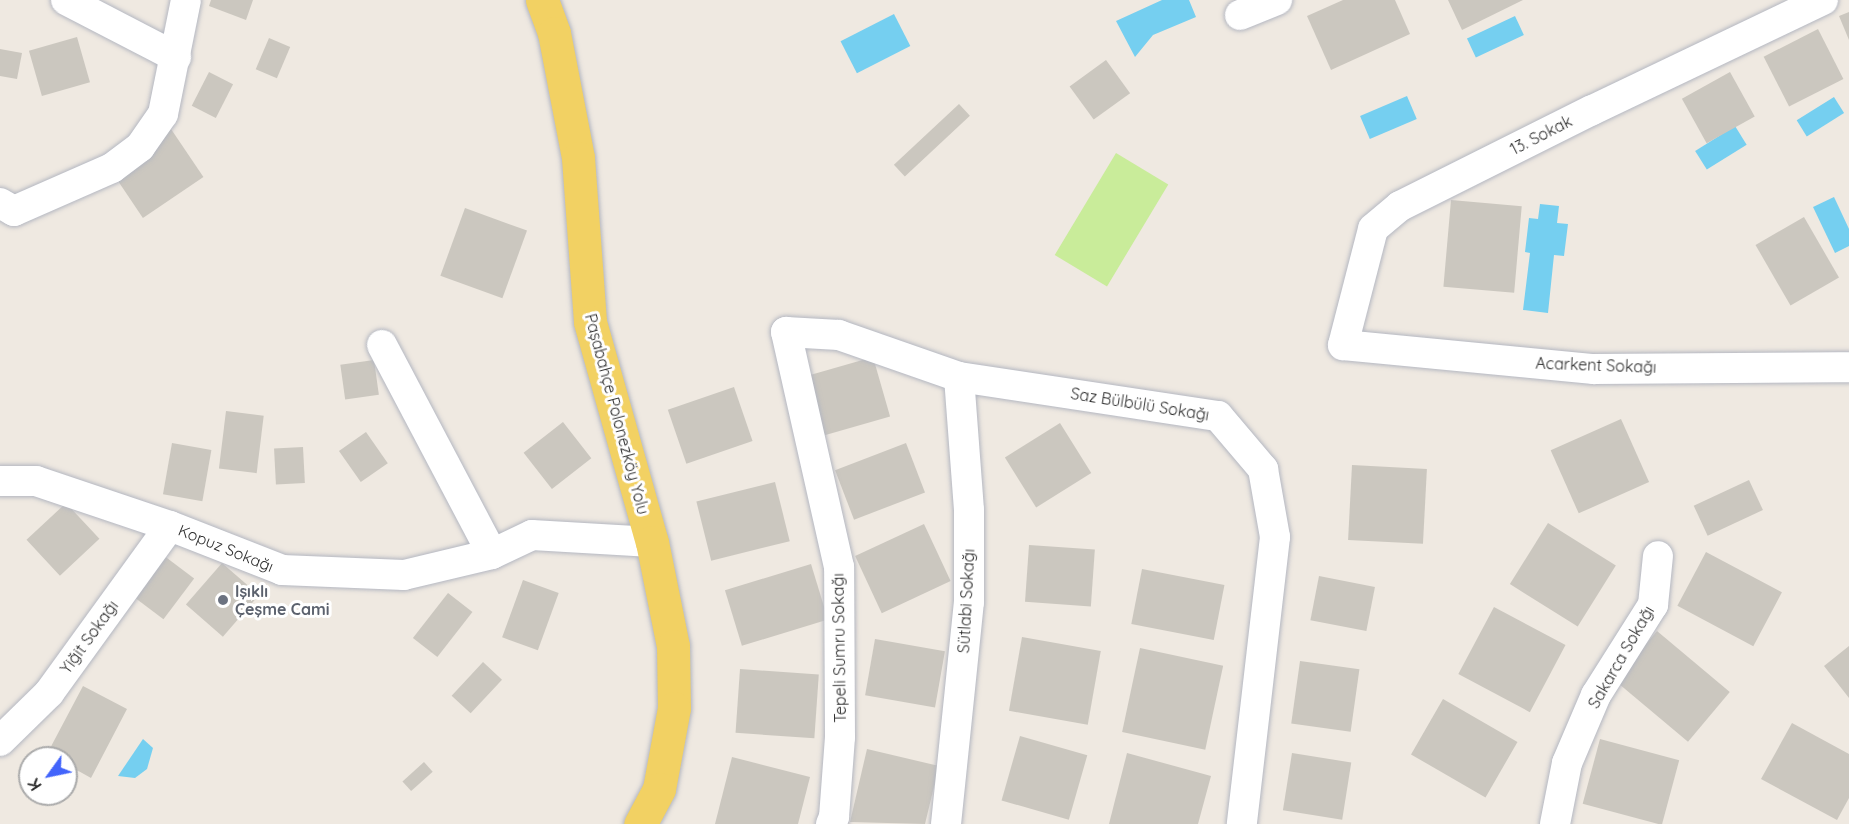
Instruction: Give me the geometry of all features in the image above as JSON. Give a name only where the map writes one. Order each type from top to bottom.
[{"type":"main road","name":"Paşabahçe Polonezköy Yolu","points":[[542,0],[554,33],[578,158],[590,322],[652,542],[673,646],[674,708],[659,789],[640,824]]},
{"type":"street","points":[[66,0],[176,57]]},
{"type":"street","points":[[0,203],[14,211],[112,168],[140,147],[163,114],[186,0]]},
{"type":"street","points":[[1240,15],[1277,0]]},
{"type":"street","name":"13. Sokak","points":[[1343,345],[1373,230],[1400,206],[1592,110],[1823,0]]},
{"type":"street","name":"Saz Bülbülü Sokağı","points":[[786,332],[839,335],[959,377],[1218,416],[1263,469],[1275,537],[1242,824]]},
{"type":"street","name":"Tepeli Sumru Sokağı","points":[[786,332],[839,567],[840,737],[834,817],[831,824]]},
{"type":"street","points":[[382,345],[492,554]]},
{"type":"street","name":"Acarkent Sokağı","points":[[1343,345],[1594,369],[1849,367]]},
{"type":"street","name":"Sütlabi Sokağı","points":[[946,824],[969,602],[969,510],[959,377]]},
{"type":"street","name":"Kopuz Sokağı","points":[[0,482],[36,482],[170,526],[282,570],[404,575],[492,554],[532,534],[652,542]]},
{"type":"street","name":"Yiğit Sokağı","points":[[0,741],[49,693],[170,526]]},
{"type":"street","name":"Sakarca Sokağı","points":[[1555,824],[1567,762],[1596,695],[1653,605],[1658,556]]},
{"type":"green space","points":[[1116,153],[1168,184],[1107,286],[1055,255]]},
{"type":"water","points":[[1162,0],[1189,0],[1196,17],[1153,35],[1135,57],[1116,21]]},
{"type":"water","points":[[894,14],[910,46],[857,73],[841,41]]},
{"type":"water","points":[[1515,16],[1524,35],[1476,57],[1467,38]]},
{"type":"water","points":[[1407,96],[1417,119],[1370,139],[1360,116]]},
{"type":"water","points":[[1834,97],[1844,113],[1807,136],[1797,120]]},
{"type":"water","points":[[1735,126],[1747,145],[1707,170],[1695,151]]},
{"type":"water","points":[[1834,197],[1849,229],[1849,246],[1835,253],[1813,207]]},
{"type":"water","points":[[1540,204],[1559,206],[1557,223],[1568,224],[1564,256],[1554,255],[1548,313],[1523,310],[1530,253],[1525,252],[1529,218],[1538,219]]},
{"type":"water","points":[[143,739],[153,748],[147,769],[135,778],[118,776]]},
{"type":"building","points":[[211,0],[253,0],[246,20],[209,6]]},
{"type":"building","points":[[1343,0],[1395,0],[1410,34],[1331,70],[1307,16]]},
{"type":"building","points":[[1448,0],[1523,0],[1462,30]]},
{"type":"building","points":[[1849,12],[1849,40],[1839,16]]},
{"type":"building","points":[[1818,29],[1843,79],[1789,107],[1764,57]]},
{"type":"building","points":[[77,37],[90,82],[42,96],[29,51]]},
{"type":"building","points":[[269,38],[290,47],[277,78],[256,69]]},
{"type":"building","points":[[0,49],[22,53],[17,79],[0,76]]},
{"type":"building","points":[[1106,60],[1130,93],[1094,120],[1070,86]]},
{"type":"building","points":[[209,72],[233,84],[216,118],[192,106]]},
{"type":"building","points":[[1730,72],[1755,117],[1707,143],[1682,99]]},
{"type":"building","points":[[959,104],[970,116],[905,176],[894,165]]},
{"type":"building","points":[[171,129],[203,177],[143,218],[110,170]]},
{"type":"building","points":[[1451,200],[1522,206],[1514,293],[1443,287]]},
{"type":"building","points":[[465,208],[527,231],[502,298],[440,276]]},
{"type":"building","points":[[1804,217],[1839,278],[1791,306],[1756,245]]},
{"type":"building","points":[[873,357],[890,417],[825,435],[808,376]]},
{"type":"building","points":[[374,360],[379,395],[345,399],[340,365]]},
{"type":"building","points":[[734,387],[753,441],[686,464],[668,410]]},
{"type":"building","points":[[226,411],[264,416],[257,473],[219,469]]},
{"type":"building","points":[[1621,419],[1649,482],[1579,513],[1551,450]]},
{"type":"building","points":[[563,422],[591,458],[552,489],[524,453]]},
{"type":"building","points":[[1060,423],[1091,473],[1036,507],[1005,457]]},
{"type":"building","points":[[366,432],[388,463],[361,482],[339,451]]},
{"type":"building","points":[[172,443],[211,450],[202,501],[163,494]]},
{"type":"building","points":[[906,443],[925,492],[854,520],[835,470]]},
{"type":"building","points":[[303,447],[305,483],[276,484],[274,449]]},
{"type":"building","points":[[1352,465],[1427,469],[1423,544],[1348,540]]},
{"type":"building","points":[[1749,480],[1763,510],[1708,536],[1694,506]]},
{"type":"building","points":[[775,482],[790,541],[711,561],[696,502]]},
{"type":"building","points":[[66,503],[99,539],[60,576],[27,540]]},
{"type":"building","points":[[1548,523],[1616,565],[1578,626],[1510,584]]},
{"type":"building","points":[[924,524],[951,581],[882,613],[855,556]]},
{"type":"building","points":[[1029,545],[1095,550],[1091,606],[1025,602]]},
{"type":"building","points":[[1706,552],[1782,592],[1753,646],[1677,606]]},
{"type":"building","points":[[163,555],[194,578],[163,619],[132,596]]},
{"type":"building","name":"Işıklı Çeşme Cami","points":[[222,563],[259,595],[223,637],[186,605]]},
{"type":"building","points":[[811,564],[828,619],[742,646],[725,590]]},
{"type":"building","points":[[1142,569],[1224,585],[1214,640],[1131,624]]},
{"type":"building","points":[[1319,576],[1375,587],[1366,631],[1310,620]]},
{"type":"building","points":[[523,580],[559,593],[538,650],[502,637]]},
{"type":"building","points":[[448,593],[472,612],[437,657],[413,638]]},
{"type":"building","points":[[1494,607],[1566,645],[1530,712],[1458,674]]},
{"type":"building","points":[[1657,631],[1730,692],[1688,742],[1615,681]]},
{"type":"building","points":[[1022,637],[1101,651],[1088,725],[1009,711]]},
{"type":"building","points":[[875,639],[945,651],[935,707],[865,695]]},
{"type":"building","points":[[1849,646],[1849,698],[1824,666]]},
{"type":"building","points":[[1140,648],[1223,666],[1205,750],[1122,732]]},
{"type":"building","points":[[1300,661],[1359,669],[1351,732],[1291,723]]},
{"type":"building","points":[[483,662],[502,680],[471,713],[452,696]]},
{"type":"building","points":[[740,669],[819,675],[814,738],[736,733]]},
{"type":"building","points":[[83,686],[127,709],[91,778],[78,771],[78,746],[51,746]]},
{"type":"building","points":[[1443,699],[1517,742],[1485,797],[1411,754]]},
{"type":"building","points":[[1792,723],[1849,754],[1849,798],[1837,820],[1761,779]]},
{"type":"building","points":[[1020,736],[1087,755],[1069,820],[1002,800]]},
{"type":"building","points":[[1600,739],[1679,760],[1662,824],[1583,804]]},
{"type":"building","points":[[867,749],[939,766],[925,824],[850,822]]},
{"type":"building","points":[[1127,753],[1211,776],[1198,824],[1109,824]]},
{"type":"building","points":[[1292,753],[1351,762],[1342,820],[1283,810]]},
{"type":"building","points":[[732,757],[810,777],[798,824],[715,824]]},
{"type":"building","points":[[424,762],[433,772],[411,791],[402,781]]},
{"type":"place","name":"Işıklı Çeşme Cami","points":[[223,600]]}]
